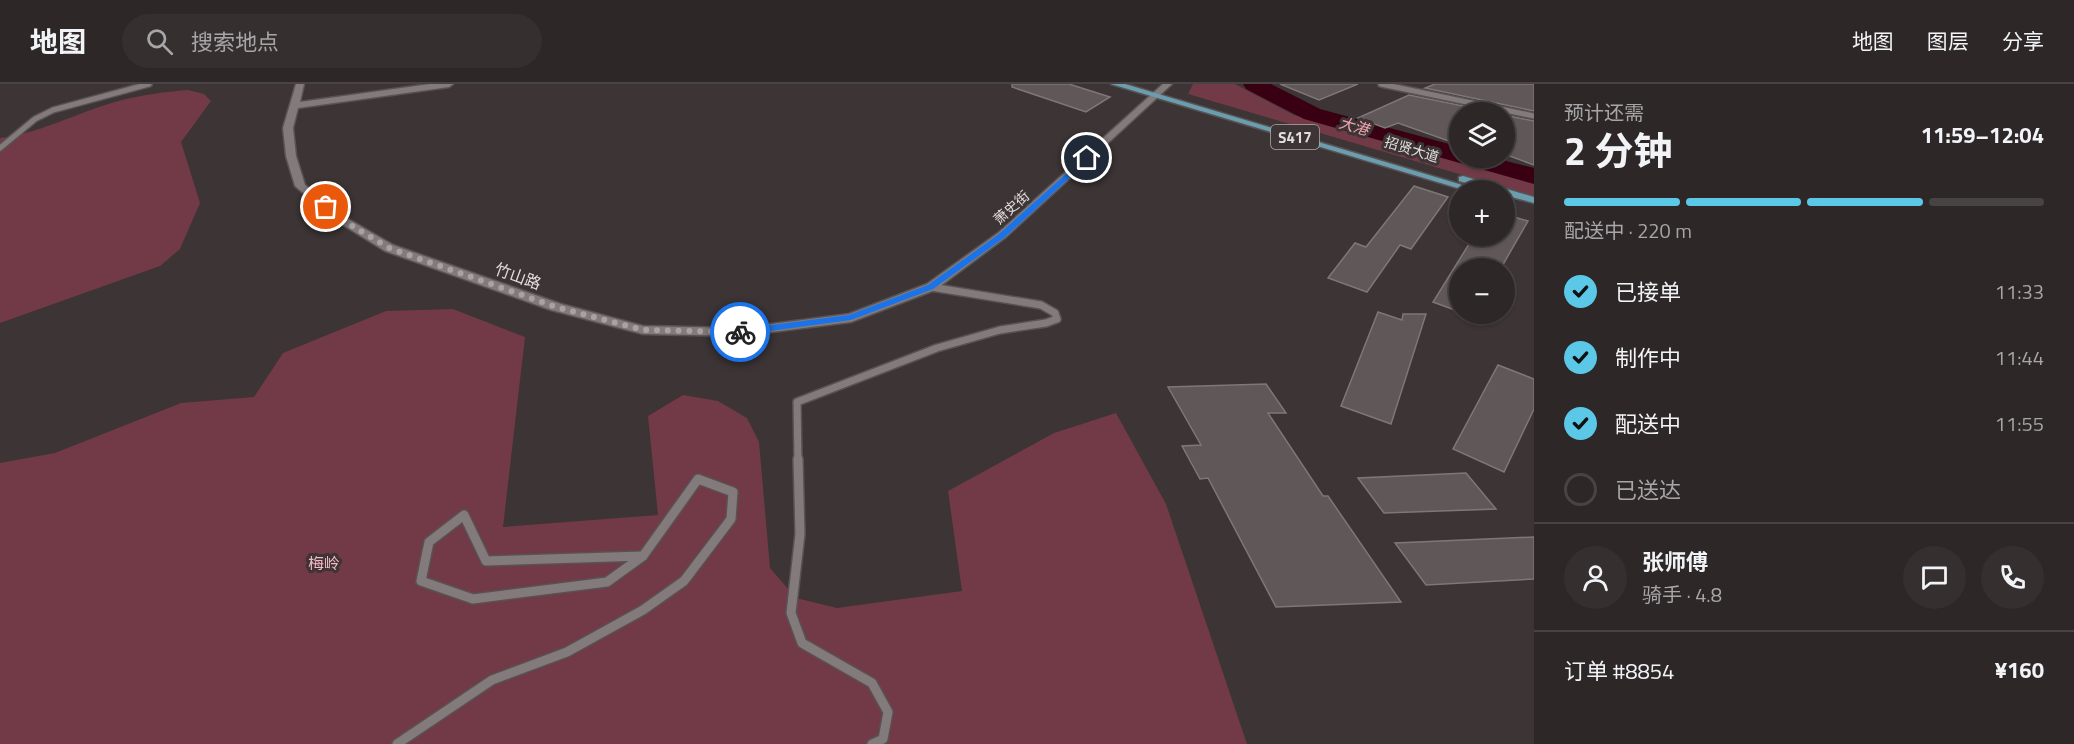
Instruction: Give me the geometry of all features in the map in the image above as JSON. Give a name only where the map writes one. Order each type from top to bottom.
[{"type":"main road","name":"招贤大道","points":[[1115,84],[1162,90],[1466,180]]},
{"type":"main road","name":"招贤大道","points":[[1143,84],[1449,182]]},
{"type":"main road","name":"招贤大道","points":[[1515,194],[1534,200]]},
{"type":"main road","points":[[1515,203],[1534,208]]},
{"type":"street","name":"竹山路","points":[[300,84],[288,128],[291,156],[300,186],[339,218],[389,248],[556,307],[643,330],[740,332],[851,318]]},
{"type":"street","points":[[294,106],[448,84]]},
{"type":"street","name":"萧史街","points":[[851,318],[930,287],[1002,235],[1162,90]]},
{"type":"lane","points":[[0,148],[13,141],[37,117],[82,100],[149,84]]},
{"type":"lane","points":[[1381,84],[1534,116]]},
{"type":"lane","points":[[872,744],[883,739],[888,712],[872,683],[802,643],[791,613],[800,534],[797,402],[938,348],[1000,330],[1046,323],[1057,319],[1055,313],[1041,305],[930,287]]},
{"type":"lane","points":[[397,744],[492,680],[567,652],[643,610],[684,581],[731,519],[733,492],[698,479],[643,556],[608,582],[473,599],[421,581],[429,542],[464,515],[486,561],[643,556]]},
{"type":"green space","points":[[1193,84],[1235,84],[1294,115],[1449,158],[1449,168],[1487,168],[1534,181],[1534,196],[1515,190],[1515,180],[1480,180],[1188,94]]},
{"type":"green space","points":[[188,90],[204,94],[211,101],[181,142],[200,203],[180,249],[160,266],[0,323],[0,138],[30,132],[124,100]]},
{"type":"green space","name":"梅岭","points":[[453,309],[525,337],[503,527],[658,515],[648,416],[683,395],[718,401],[747,418],[759,442],[770,568],[796,598],[837,608],[962,591],[948,491],[1054,433],[1116,413],[1166,504],[1247,744],[0,744],[0,463],[55,453],[181,403],[254,397],[283,353],[386,311]]},
{"type":"building","points":[[1012,84],[1069,84],[1110,97],[1086,112],[1012,87]]},
{"type":"building","points":[[1280,84],[1358,84],[1319,100]]},
{"type":"building","points":[[1435,84],[1534,84],[1534,111],[1515,107],[1515,102],[1491,102],[1425,88]]},
{"type":"building","points":[[1409,95],[1449,103],[1449,141],[1398,123],[1385,128],[1358,118]]},
{"type":"building","points":[[1515,117],[1534,121],[1534,165],[1515,158]]},
{"type":"building","points":[[1414,186],[1448,197],[1411,249],[1400,245],[1367,292],[1328,278],[1355,243],[1366,247]]},
{"type":"building","points":[[1515,217],[1528,221],[1515,244]]},
{"type":"building","points":[[1468,246],[1514,246],[1507,258],[1460,258]]},
{"type":"building","points":[[1449,276],[1449,308],[1433,302]]},
{"type":"building","points":[[1378,312],[1402,320],[1403,314],[1426,314],[1391,424],[1341,406]]},
{"type":"building","points":[[1498,365],[1534,379],[1534,409],[1504,472],[1453,449]]},
{"type":"building","points":[[1266,384],[1286,413],[1268,413],[1323,496],[1328,496],[1401,602],[1276,607],[1208,478],[1200,479],[1182,446],[1201,445],[1168,387]]},
{"type":"building","points":[[1466,473],[1496,509],[1384,513],[1358,478]]},
{"type":"building","points":[[1534,537],[1534,579],[1426,585],[1395,543]]},
{"type":"waterway","name":"大港","points":[[1254,84],[1312,114],[1449,152]]},
{"type":"waterway","name":"大港","points":[[1504,168],[1534,176]]},
{"type":"way so far","points":[[326,207],[339,218],[389,248],[556,307],[643,330],[740,332]]},
{"type":"route","points":[[740,332],[851,318],[930,287],[1002,235],[1087,158]]}]
